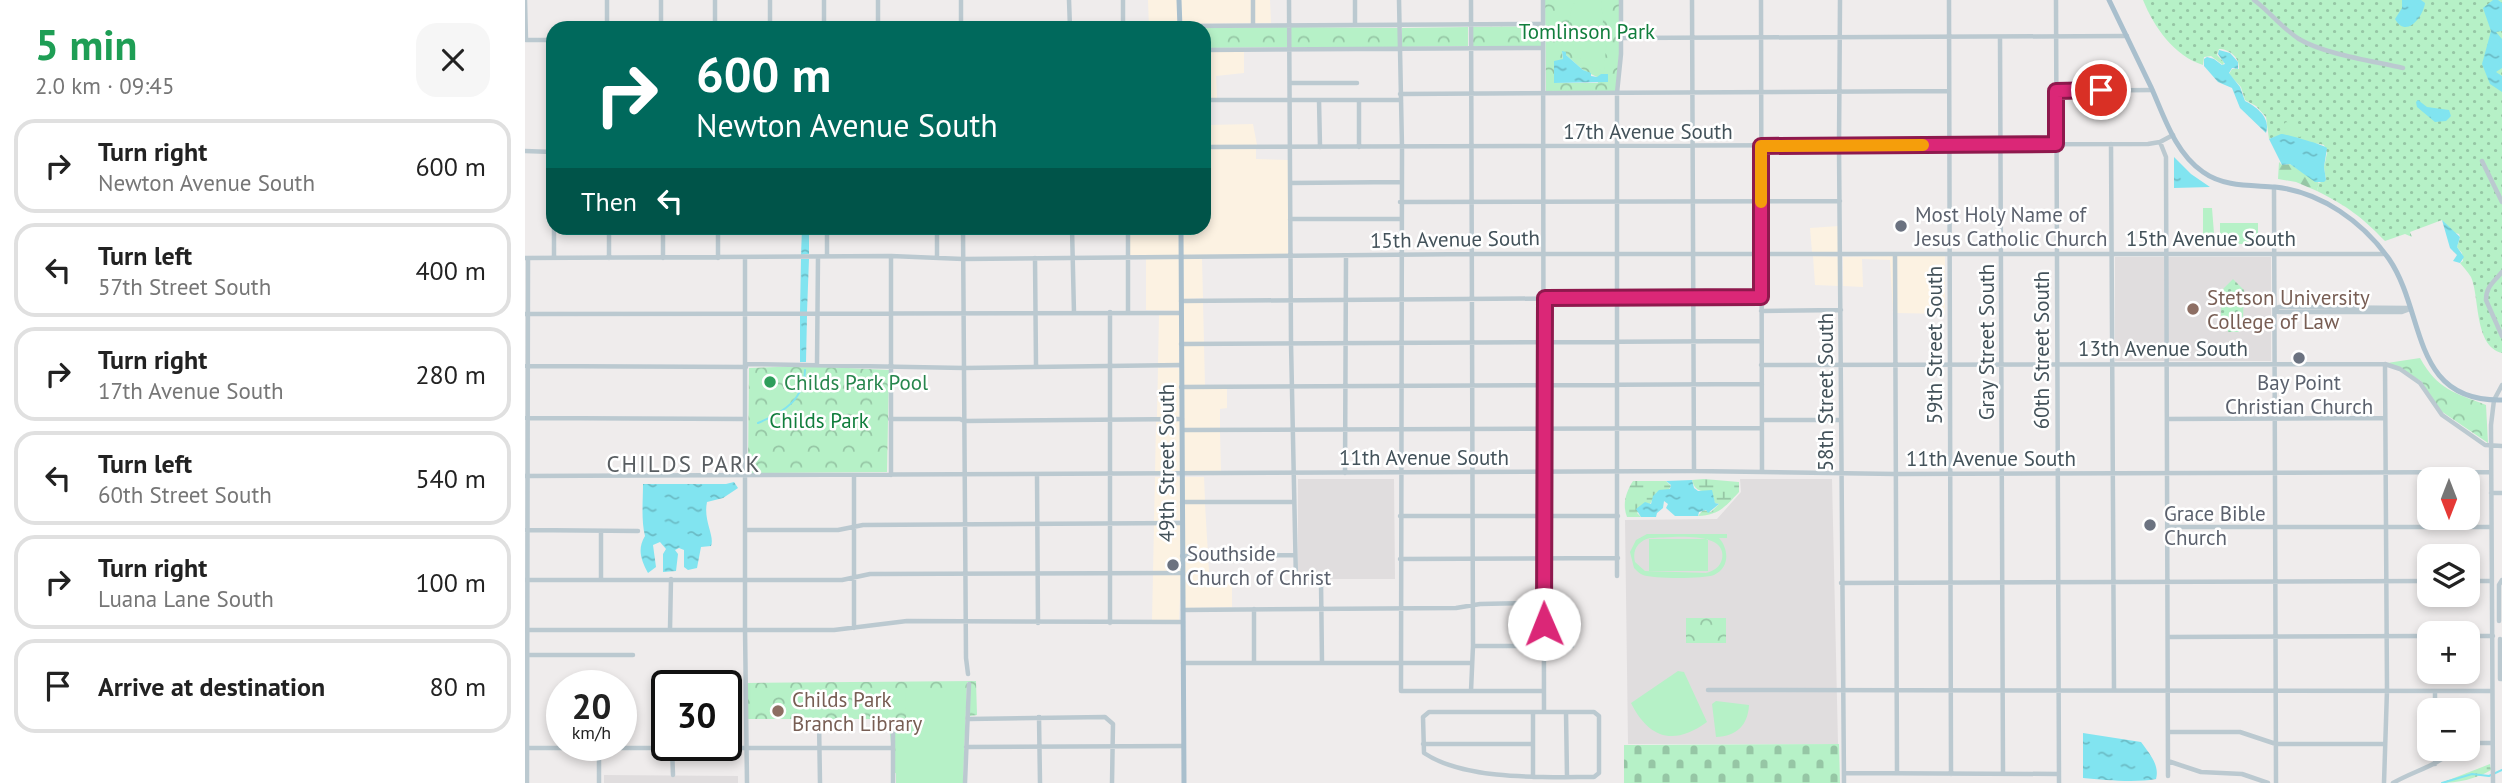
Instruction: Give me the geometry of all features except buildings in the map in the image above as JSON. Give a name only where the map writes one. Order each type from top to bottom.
[{"type":"main road","points":[[1179,0],[1180,21]]},
{"type":"main road","points":[[2109,0],[2173,135],[2190,161],[2204,173],[2227,183],[2274,187],[2305,195],[2333,207],[2362,229],[2385,254],[2397,275],[2427,358],[2441,378],[2468,395],[2502,400]]},
{"type":"main road","name":"49th Street South","points":[[1181,235],[1184,783]]},
{"type":"street","points":[[525,0],[525,40],[546,40]]},
{"type":"street","points":[[607,0],[607,21]]},
{"type":"street","points":[[661,0],[661,21]]},
{"type":"street","points":[[715,0],[715,21]]},
{"type":"street","points":[[770,0],[770,21]]},
{"type":"street","points":[[824,0],[824,21]]},
{"type":"street","points":[[878,0],[878,21]]},
{"type":"street","points":[[961,0],[961,21]]},
{"type":"street","points":[[1069,0],[1070,21]]},
{"type":"street","points":[[1123,0],[1123,21]]},
{"type":"street","points":[[1253,0],[1253,25]]},
{"type":"street","points":[[1289,0],[1291,343],[1296,581]]},
{"type":"street","points":[[1355,0],[1355,25]]},
{"type":"street","points":[[1399,0],[1402,147],[1401,691],[1544,691]]},
{"type":"street","points":[[1471,0],[1471,691]]},
{"type":"street","points":[[1543,0],[1544,712]]},
{"type":"street","points":[[1617,576],[1618,93],[1621,0]]},
{"type":"street","points":[[1692,0],[1694,471]]},
{"type":"street","points":[[1761,0],[1762,471]]},
{"type":"street","name":"58th Street South","points":[[1840,0],[1844,783]]},
{"type":"street","name":"59th Street South","points":[[1949,0],[1951,774]]},
{"type":"street","name":"60th Street South","points":[[2056,0],[2059,783]]},
{"type":"street","points":[[2254,0],[2300,39],[2403,68]]},
{"type":"street","points":[[1211,26],[1543,24]]},
{"type":"street","points":[[1621,38],[2127,36]]},
{"type":"street","name":"Gray Street South","points":[[2000,37],[2003,774]]},
{"type":"street","points":[[1211,50],[1543,48]]},
{"type":"street","points":[[1290,83],[1357,83]]},
{"type":"street","points":[[2056,91],[2152,90]]},
{"type":"street","points":[[1211,100],[1359,101],[1400,97],[1544,93],[1949,91]]},
{"type":"street","points":[[1319,100],[1320,147]]},
{"type":"street","points":[[1359,101],[1359,147]]},
{"type":"street","name":"17th Avenue South","points":[[1211,147],[2148,144],[2160,142],[2173,135]]},
{"type":"street","points":[[2160,142],[2166,157],[2168,776]]},
{"type":"street","points":[[2111,144],[2114,690]]},
{"type":"street","points":[[525,151],[546,152]]},
{"type":"street","points":[[2482,161],[2502,202]]},
{"type":"street","points":[[1290,183],[1401,182]]},
{"type":"street","points":[[2274,187],[2276,783]]},
{"type":"street","points":[[1401,202],[1840,201]]},
{"type":"street","points":[[1290,219],[1400,219]]},
{"type":"street","points":[[554,235],[554,258]]},
{"type":"street","points":[[609,235],[609,258]]},
{"type":"street","points":[[663,235],[663,258]]},
{"type":"street","points":[[718,235],[718,258]]},
{"type":"street","points":[[827,235],[827,256]]},
{"type":"street","points":[[937,235],[937,257]]},
{"type":"street","points":[[963,235],[965,622],[968,674]]},
{"type":"street","points":[[1072,235],[1074,313]]},
{"type":"street","points":[[1128,235],[1128,312]]},
{"type":"street","points":[[1895,254],[1897,773]]},
{"type":"street","name":"15th Avenue South","points":[[526,258],[2385,254]]},
{"type":"street","points":[[1345,473],[1346,256]]},
{"type":"street","points":[[745,257],[747,783]]},
{"type":"street","points":[[817,364],[818,257]]},
{"type":"street","points":[[891,257],[891,475]]},
{"type":"street","points":[[526,258],[527,783]]},
{"type":"street","points":[[1035,258],[1036,366]]},
{"type":"street","points":[[2501,334],[2486,293],[2502,272]]},
{"type":"street","points":[[1181,301],[1761,297]]},
{"type":"street","points":[[2275,309],[2279,312],[2402,312],[2410,309]]},
{"type":"street","points":[[1761,310],[1841,310]]},
{"type":"street","points":[[1110,312],[1110,623]]},
{"type":"street","points":[[526,314],[1181,313]]},
{"type":"street","points":[[1181,344],[1761,341]]},
{"type":"street","points":[[526,366],[817,364],[964,368],[1181,365]]},
{"type":"street","points":[[2384,783],[2387,691],[2385,364]]},
{"type":"street","name":"13th Avenue South","points":[[1761,365],[2385,364],[2415,378],[2442,415],[2485,445],[2491,446]]},
{"type":"street","points":[[1181,387],[1762,384]]},
{"type":"street","points":[[2493,781],[2491,446],[2494,400],[2502,385]]},
{"type":"street","points":[[526,418],[745,419]]},
{"type":"street","points":[[2167,419],[2385,418]]},
{"type":"street","points":[[890,419],[1182,419]]},
{"type":"street","points":[[1762,420],[1841,419]]},
{"type":"street","points":[[1182,430],[1762,428]]},
{"type":"street","points":[[2491,446],[2502,446]]},
{"type":"street","name":"11th Avenue South","points":[[526,476],[1182,475],[1544,471],[1762,471],[1841,474],[2491,472]]},
{"type":"street","points":[[1037,475],[1038,622]]},
{"type":"street","points":[[854,628],[855,476]]},
{"type":"street","points":[[2491,493],[2502,493]]},
{"type":"street","points":[[1182,502],[1294,502]]},
{"type":"street","points":[[1400,516],[1618,516]]},
{"type":"street","points":[[745,530],[838,530],[854,527],[965,523],[1182,523]]},
{"type":"street","points":[[2167,527],[2491,527]]},
{"type":"street","points":[[526,530],[638,531]]},
{"type":"street","points":[[601,531],[601,580]]},
{"type":"street","points":[[1182,556],[1295,555]]},
{"type":"street","points":[[1400,559],[1618,558]]},
{"type":"street","points":[[526,580],[842,580],[870,573],[1182,573]]},
{"type":"street","points":[[670,579],[670,629]]},
{"type":"street","points":[[1321,581],[1322,663]]},
{"type":"street","points":[[1841,583],[2417,581]]},
{"type":"street","points":[[2480,581],[2492,581]]},
{"type":"street","points":[[2493,621],[2501,621],[2501,581]]},
{"type":"street","points":[[1183,610],[1456,608],[1472,605],[1565,602]]},
{"type":"street","points":[[1254,609],[1254,663]]},
{"type":"street","points":[[526,630],[834,630],[907,621],[1183,622]]},
{"type":"street","points":[[2168,637],[2417,636]]},
{"type":"street","points":[[2480,636],[2501,639],[2501,678]]},
{"type":"street","points":[[1473,646],[1572,646]]},
{"type":"street","points":[[526,655],[633,655]]},
{"type":"street","points":[[1183,663],[1472,663]]},
{"type":"street","points":[[965,783],[968,684]]},
{"type":"street","points":[[1708,690],[2492,691]]},
{"type":"street","points":[[2435,691],[2435,698]]},
{"type":"street","points":[[1533,712],[1533,777]]},
{"type":"street","points":[[1566,712],[1567,777]]},
{"type":"street","points":[[1566,712],[1598,713],[1597,776],[1511,776],[1453,765],[1424,753],[1425,713],[1566,712]]},
{"type":"street","points":[[1039,717],[1040,783]]},
{"type":"street","points":[[969,719],[1110,719],[1113,724],[1112,783]]},
{"type":"street","points":[[819,721],[820,783]]},
{"type":"street","points":[[893,722],[893,783]]},
{"type":"street","points":[[2168,732],[2240,732],[2276,744],[2384,744]]},
{"type":"street","points":[[2480,743],[2492,743]]},
{"type":"street","points":[[1423,744],[1533,744]]},
{"type":"street","points":[[966,747],[1183,746]]},
{"type":"street","points":[[526,748],[546,748]]},
{"type":"street","points":[[742,748],[893,748]]},
{"type":"street","points":[[599,761],[599,783]]},
{"type":"street","points":[[673,761],[673,775]]},
{"type":"street","points":[[2168,761],[2201,772],[2242,774],[2268,783]]},
{"type":"street","points":[[2393,783],[2439,761]]},
{"type":"street","points":[[1844,773],[2059,774]]},
{"type":"shaded area","points":[[1148,0],[1178,0],[1178,21],[1149,21]]},
{"type":"shaded area","points":[[1181,0],[1251,0],[1251,23],[1182,21]]},
{"type":"shaded area","points":[[1255,0],[1270,0],[1271,23],[1255,23]]},
{"type":"shaded area","points":[[1211,52],[1244,52],[1244,73],[1216,76],[1217,98],[1211,98]]},
{"type":"shaded area","points":[[1253,124],[1257,145],[1211,145],[1211,125]]},
{"type":"shaded area","points":[[1211,149],[1256,149],[1256,159],[1288,160],[1288,254],[1183,255],[1182,235],[1211,235]]},
{"type":"shaded area","points":[[1839,226],[1839,253],[1812,252],[1810,228]]},
{"type":"shaded area","points":[[1129,235],[1179,235],[1179,255],[1130,255]]},
{"type":"shaded area","points":[[1813,256],[1839,257],[1839,286],[1815,285]]},
{"type":"shaded area","points":[[1893,256],[1893,313],[1890,260],[1862,259],[1863,287],[1843,286],[1843,257]]},
{"type":"shaded area","points":[[1897,256],[1945,256],[1945,314],[1897,313]]},
{"type":"shaded area","name":"Stetson University College of Law","points":[[2115,257],[2271,257],[2271,361],[2115,361]]},
{"type":"shaded area","points":[[1146,259],[1179,259],[1179,311],[1146,310]]},
{"type":"shaded area","points":[[1183,259],[1202,259],[1203,298],[1183,299]]},
{"type":"shaded area","points":[[1183,303],[1203,303],[1204,342],[1183,342]]},
{"type":"shaded area","points":[[1159,315],[1179,315],[1179,363],[1158,363]]},
{"type":"shaded area","points":[[1183,346],[1204,346],[1205,385],[1183,385]]},
{"type":"shaded area","points":[[1158,368],[1180,368],[1180,417],[1157,417]]},
{"type":"shaded area","points":[[1183,389],[1227,389],[1227,408],[1220,409],[1220,428],[1184,428]]},
{"type":"shaded area","points":[[1180,421],[1180,473],[1155,473],[1156,422]]},
{"type":"shaded area","points":[[1184,432],[1220,432],[1221,472],[1184,473]]},
{"type":"shaded area","points":[[1155,477],[1180,477],[1180,520],[1154,521]]},
{"type":"shaded area","points":[[1184,477],[1204,477],[1205,500],[1184,500]]},
{"type":"shaded area","points":[[1298,479],[1394,479],[1395,579],[1298,579]]},
{"type":"shaded area","points":[[1740,479],[1832,479],[1838,744],[1628,744],[1625,520],[1717,519],[1741,492]]},
{"type":"shaded area","points":[[1184,504],[1205,504],[1208,554],[1184,554]]},
{"type":"shaded area","points":[[1154,525],[1180,525],[1181,571],[1153,571]]},
{"type":"shaded area","points":[[1184,558],[1208,558],[1210,581],[1232,581],[1232,607],[1184,608]]},
{"type":"shaded area","points":[[1153,575],[1181,575],[1179,620],[1152,620]]},
{"type":"shaded area","points":[[604,775],[738,776],[738,783],[604,783]]},
{"type":"green space","name":"Tomlinson Park","points":[[1545,0],[1619,0],[1616,91],[1546,91]],"holes":[[[1562,52],[1566,52],[1583,70],[1597,77],[1598,83],[1555,83],[1563,59]]]},
{"type":"green space","points":[[1576,0],[1601,0],[1603,22],[1600,26],[1569,22]]},
{"type":"green space","points":[[2143,0],[2502,0],[2502,353],[2493,349],[2482,331],[2474,286],[2471,277],[2460,263],[2463,261],[2462,253],[2457,247],[2459,234],[2452,232],[2442,220],[2410,232],[2412,237],[2405,234],[2385,241],[2354,213],[2317,191],[2319,183],[2326,180],[2324,167],[2327,153],[2324,145],[2285,136],[2269,139],[2266,117],[2256,106],[2245,100],[2241,87],[2229,74],[2232,69],[2239,69],[2238,61],[2233,55],[2219,49],[2217,55],[2224,62],[2223,65],[2211,56],[2204,57],[2203,65],[2183,55],[2166,39]]},
{"type":"green space","points":[[1541,26],[1541,46],[1472,46],[1472,27]]},
{"type":"green space","points":[[1287,27],[1287,47],[1211,48],[1211,28]]},
{"type":"green space","points":[[1290,27],[1398,28],[1398,47],[1291,47]]},
{"type":"green space","points":[[1468,27],[1468,46],[1402,47],[1402,28]]},
{"type":"green space","points":[[1605,34],[1607,37],[1604,70],[1586,64],[1575,50],[1572,37]]},
{"type":"green space","points":[[2286,122],[2303,128],[2304,136],[2299,137],[2287,132],[2283,125]]},
{"type":"green space","points":[[2279,162],[2282,165],[2290,164],[2319,183],[2317,191],[2296,182],[2278,179]]},
{"type":"green space","points":[[2203,208],[2212,208],[2215,246],[2203,246]]},
{"type":"green space","points":[[2220,223],[2258,223],[2258,244],[2220,244]]},
{"type":"green space","points":[[2233,279],[2244,290],[2243,318],[2238,318],[2239,332],[2228,332],[2228,318],[2221,318],[2222,290]]},
{"type":"green space","points":[[2420,358],[2434,377],[2448,389],[2486,405],[2488,443],[2438,409],[2421,381],[2387,363]]},
{"type":"green space","name":"Childs Park","points":[[807,366],[889,370],[887,472],[752,473],[748,469],[749,368]]},
{"type":"green space","points":[[1692,480],[1739,482],[1739,492],[1721,509],[1698,516],[1703,510],[1711,512],[1719,504],[1715,503],[1711,492],[1699,490]]},
{"type":"green space","points":[[1633,481],[1666,481],[1671,486],[1668,491],[1657,492],[1650,504],[1647,503],[1637,513],[1641,517],[1627,517],[1625,498]]},
{"type":"green space","points":[[1647,534],[1727,534],[1727,538],[1719,538],[1725,547],[1725,563],[1719,572],[1708,576],[1667,578],[1643,575],[1634,568],[1630,552],[1636,540]],"holes":[[[1650,538],[1706,539],[1716,543],[1721,549],[1722,559],[1716,568],[1706,573],[1645,571],[1635,562],[1635,550],[1642,541]]]},
{"type":"green space","points":[[1649,539],[1708,539],[1708,571],[1649,571]]},
{"type":"green space","points":[[1686,618],[1726,618],[1726,643],[1686,643]]},
{"type":"green space","points":[[1678,671],[1684,672],[1707,722],[1684,734],[1663,735],[1646,725],[1631,703]]},
{"type":"green space","points":[[976,681],[977,715],[970,716],[970,682],[967,682],[963,783],[905,783],[904,774],[895,773],[894,720],[891,720],[891,743],[888,719],[748,719],[747,683]]},
{"type":"green space","points":[[905,689],[962,690],[962,783],[896,783],[895,719],[906,719]]},
{"type":"green space","points":[[1716,701],[1749,705],[1744,724],[1735,732],[1716,737],[1712,704]]},
{"type":"green space","points":[[1839,744],[1840,783],[1624,783],[1624,745]]},
{"type":"green space","points":[[2490,764],[2491,770],[2479,776],[2441,783]]},
{"type":"water","points":[[2402,0],[2421,0],[2425,3],[2418,19],[2404,27],[2395,19],[2402,8]]},
{"type":"water","points":[[2493,0],[2502,3],[2502,31],[2496,32],[2502,39],[2502,68],[2496,72],[2502,76],[2502,92],[2490,84],[2482,64],[2491,31],[2483,8]]},
{"type":"water","points":[[2219,50],[2230,53],[2238,62],[2238,69],[2232,68],[2229,73],[2240,87],[2245,101],[2265,118],[2266,133],[2240,108],[2232,88],[2218,82],[2204,66],[2204,59],[2207,57],[2225,64],[2218,54]]},
{"type":"water","points":[[1562,51],[1583,70],[1591,73],[1591,76],[1608,74],[1608,82],[1554,83],[1554,61],[1563,59]]},
{"type":"water","points":[[2418,100],[2427,107],[2449,110],[2451,116],[2446,121],[2435,122],[2417,107]]},
{"type":"water","points":[[2281,134],[2327,148],[2324,182],[2315,182],[2290,164],[2282,165],[2269,139]]},
{"type":"water","points":[[2174,157],[2191,174],[2210,187],[2174,188]]},
{"type":"water","points":[[2442,220],[2460,237],[2457,247],[2464,257],[2460,263],[2453,261],[2457,255],[2450,248]]},
{"type":"water","points":[[802,235],[809,235],[809,254],[801,255]]},
{"type":"water","points":[[801,259],[809,259],[807,312],[800,312]]},
{"type":"water","points":[[800,316],[807,316],[806,362],[800,362]]},
{"type":"water","points":[[1692,480],[1698,491],[1712,490],[1715,503],[1719,504],[1708,513],[1706,510],[1699,512],[1698,516],[1675,516],[1666,508],[1668,504],[1664,501],[1663,508],[1656,517],[1641,517],[1636,509],[1645,502],[1651,504],[1653,496],[1659,490],[1670,489],[1671,485],[1666,481]]},
{"type":"water","points":[[734,482],[738,488],[723,498],[707,502],[712,542],[711,546],[701,547],[697,568],[688,570],[684,567],[684,550],[679,548],[675,550],[678,554],[676,571],[663,572],[663,554],[666,549],[660,542],[653,545],[656,567],[648,573],[641,550],[645,536],[643,484]]},
{"type":"water","points":[[2083,733],[2141,742],[2155,764],[2156,779],[2129,781],[2083,778]]},
{"type":"waterway","points":[[758,423],[791,404],[801,389],[805,370]]},
{"type":"waterway","points":[[2442,783],[2472,774],[2489,776],[2502,770]]},
{"type":"slow traffic","points":[[1761,202],[1761,146],[1923,145]]},
{"type":"place","name":"Most Holy Name of Jesus Catholic Church","points":[[1901,226]]},
{"type":"place","name":"Stetson University College of Law","points":[[2193,309]]},
{"type":"place","name":"Bay Point Christian Church","points":[[2299,358]]},
{"type":"place","name":"Childs Park Pool","points":[[770,382]]},
{"type":"place","name":"Grace Bible Church","points":[[2150,525]]},
{"type":"place","name":"Southside Church of Christ","points":[[1173,565]]},
{"type":"place","name":"Childs Park Branch Library","points":[[778,711]]},
{"type":"district","name":"CHILDS PARK","points":[[684,463]]},
{"type":"route","points":[[1544,624],[1545,298],[1761,297],[1761,146],[2056,144],[2056,91],[2101,90]]}]
